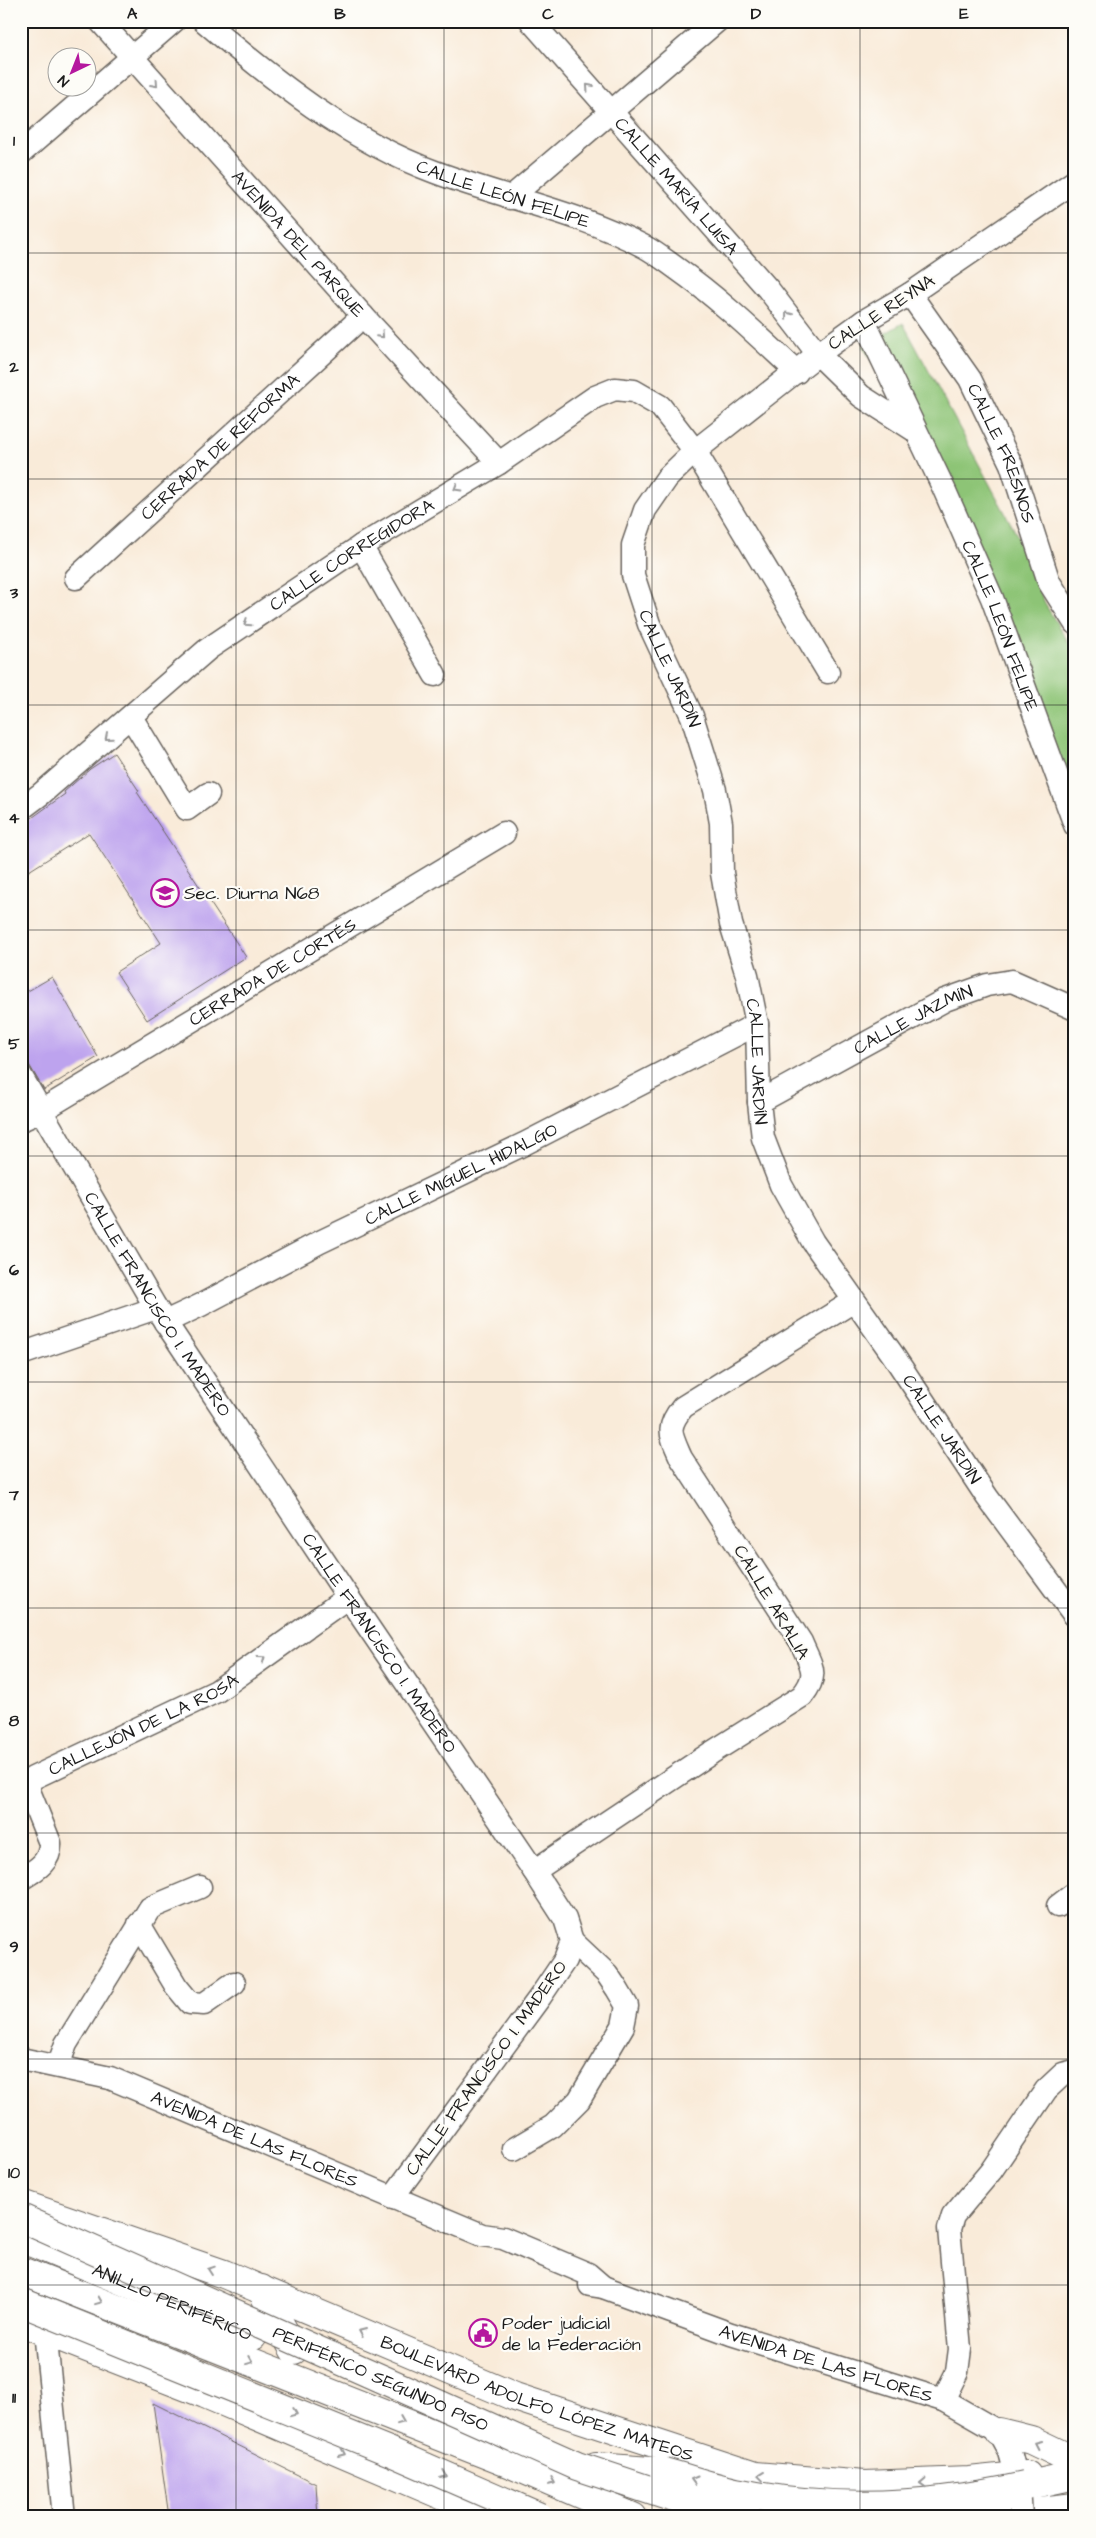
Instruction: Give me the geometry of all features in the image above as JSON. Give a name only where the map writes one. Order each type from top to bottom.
[{"type":"main road","name":"BOULEVARD ADOLFO LÓPEZ MATEOS","points":[[21,2204],[224,2274],[515,2397],[658,2446],[755,2476],[867,2504],[1015,2483],[1075,2462]]},
{"type":"main road","name":"PERIFÉRICO SEGUNDO PISO","points":[[21,2218],[577,2466],[707,2509],[746,2517]]},
{"type":"main road","name":"ANILLO PERIFÉRICO","points":[[21,2238],[517,2448],[656,2498],[746,2517]]},
{"type":"main road","name":"ANILLO PERIFÉRICO","points":[[21,2270],[514,2466],[633,2517]]},
{"type":"main road","points":[[21,2302],[68,2289]]},
{"type":"main road","points":[[261,2289],[296,2354]]},
{"type":"main road","points":[[21,2302],[391,2452],[540,2517]]},
{"type":"main road","points":[[33,2326],[204,2394],[493,2517]]},
{"type":"main road","points":[[999,2432],[1031,2440],[1075,2462]]},
{"type":"main road","points":[[577,2466],[664,2472],[741,2493],[863,2506],[972,2497],[1075,2475]]},
{"type":"main road","points":[[867,2504],[903,2512]]},
{"type":"main road","points":[[986,2517],[1075,2507]]},
{"type":"street","name":"AVENIDA DEL PARQUE","points":[[100,21],[363,316],[499,463]]},
{"type":"street","points":[[21,153],[174,21]]},
{"type":"street","name":"CALLE LEÓN FELIPE","points":[[204,21],[247,58],[315,108],[383,150],[434,172],[510,198],[586,220],[646,247],[708,291],[797,372]]},
{"type":"street","name":"CALLE MARÍA LUISA","points":[[531,21],[768,289],[818,354]]},
{"type":"street","points":[[510,198],[610,110],[717,21]]},
{"type":"street","name":"CALLE REYNA","points":[[694,451],[818,354],[864,321],[910,294],[1074,182]]},
{"type":"street","name":"CALLE FRESNOS","points":[[910,294],[970,379],[1011,464],[1049,582],[1075,623]]},
{"type":"street","name":"CERRADA DE REFORMA","points":[[76,578],[363,316]]},
{"type":"street","name":"CALLE LEÓN FELIPE","points":[[864,321],[914,430],[944,489],[992,598],[1075,825]]},
{"type":"street","points":[[818,354],[861,396],[914,430]]},
{"type":"street","name":"CALLE CORREGIDORA","points":[[21,809],[42,794],[208,649],[361,546],[499,463],[595,397],[615,389],[634,391],[660,406],[694,451],[828,672]]},
{"type":"street","name":"CALLE JARDÍN","points":[[694,451],[667,478],[645,510],[633,546],[633,575],[649,624],[692,716],[715,790],[721,822],[722,873],[728,907],[747,975],[757,1024],[759,1102],[763,1138],[781,1185],[814,1242],[893,1355],[987,1497],[1075,1616]]},
{"type":"street","points":[[361,546],[435,675]]},
{"type":"street","points":[[131,716],[187,809],[208,794]]},
{"type":"street","name":"CERRADA DE CORTÉS","points":[[31,1115],[504,833]]},
{"type":"street","name":"CALLE JAZMÍN","points":[[759,1102],[945,1000],[987,985],[1012,981],[1075,1009]]},
{"type":"street","name":"CALLE MIGUEL HIDALGO","points":[[21,1354],[201,1305],[320,1242],[524,1144],[757,1024]]},
{"type":"street","name":"CALLE FRANCISCO I. MADERO","points":[[21,1076],[31,1115],[160,1315],[565,1918],[572,1941],[565,1960],[540,1997],[392,2198]]},
{"type":"street","name":"CALLE ARALIA","points":[[534,1871],[710,1753],[802,1696],[812,1683],[812,1668],[801,1642],[681,1458],[670,1433],[672,1420],[683,1407],[854,1301]]},
{"type":"street","name":"CALLEJÓN DE LA ROSA","points":[[21,1879],[38,1868],[50,1852],[50,1843],[29,1791],[27,1771],[217,1691],[348,1597]]},
{"type":"street","points":[[58,2066],[66,2044],[150,1908],[200,1887]]},
{"type":"street","points":[[139,1924],[176,1986],[190,2003],[204,2004],[234,1983]]},
{"type":"street","points":[[514,2149],[553,2126],[579,2100],[623,2026],[626,2006],[617,1989],[602,1969],[572,1941]]},
{"type":"street","name":"AVENIDA DE LAS FLORES","points":[[21,2059],[110,2078],[482,2235],[499,2250],[583,2284],[603,2287],[731,2334],[943,2400],[999,2432]]},
{"type":"street","points":[[943,2400],[957,2372],[960,2349],[949,2229],[953,2216],[991,2171],[1046,2090],[1063,2074],[1075,2071]]},
{"type":"street","points":[[33,2326],[64,2517]]},
{"type":"street","points":[[999,2432],[1010,2452],[1021,2517]]},
{"type":"street","points":[[993,2517],[1015,2483]]},
{"type":"green space","points":[[903,323],[1017,535],[1045,604],[1075,653],[1075,820],[946,494],[863,346]]},
{"type":"building","name":"Sec. Diurna N68","points":[[114,753],[139,791],[137,792],[246,957],[147,1020],[116,972],[161,943],[89,833],[21,876],[21,822],[29,820],[65,794],[64,792],[90,769]]},
{"type":"building","points":[[52,977],[98,1057],[44,1090],[21,1051],[21,995]]},
{"type":"building","points":[[153,2403],[316,2484],[318,2517],[169,2517]]},
{"type":"place","name":"Sec. Diurna N68","points":[[165,893]]},
{"type":"place","name":"Poder judicial de la Federación","points":[[483,2333]]}]
